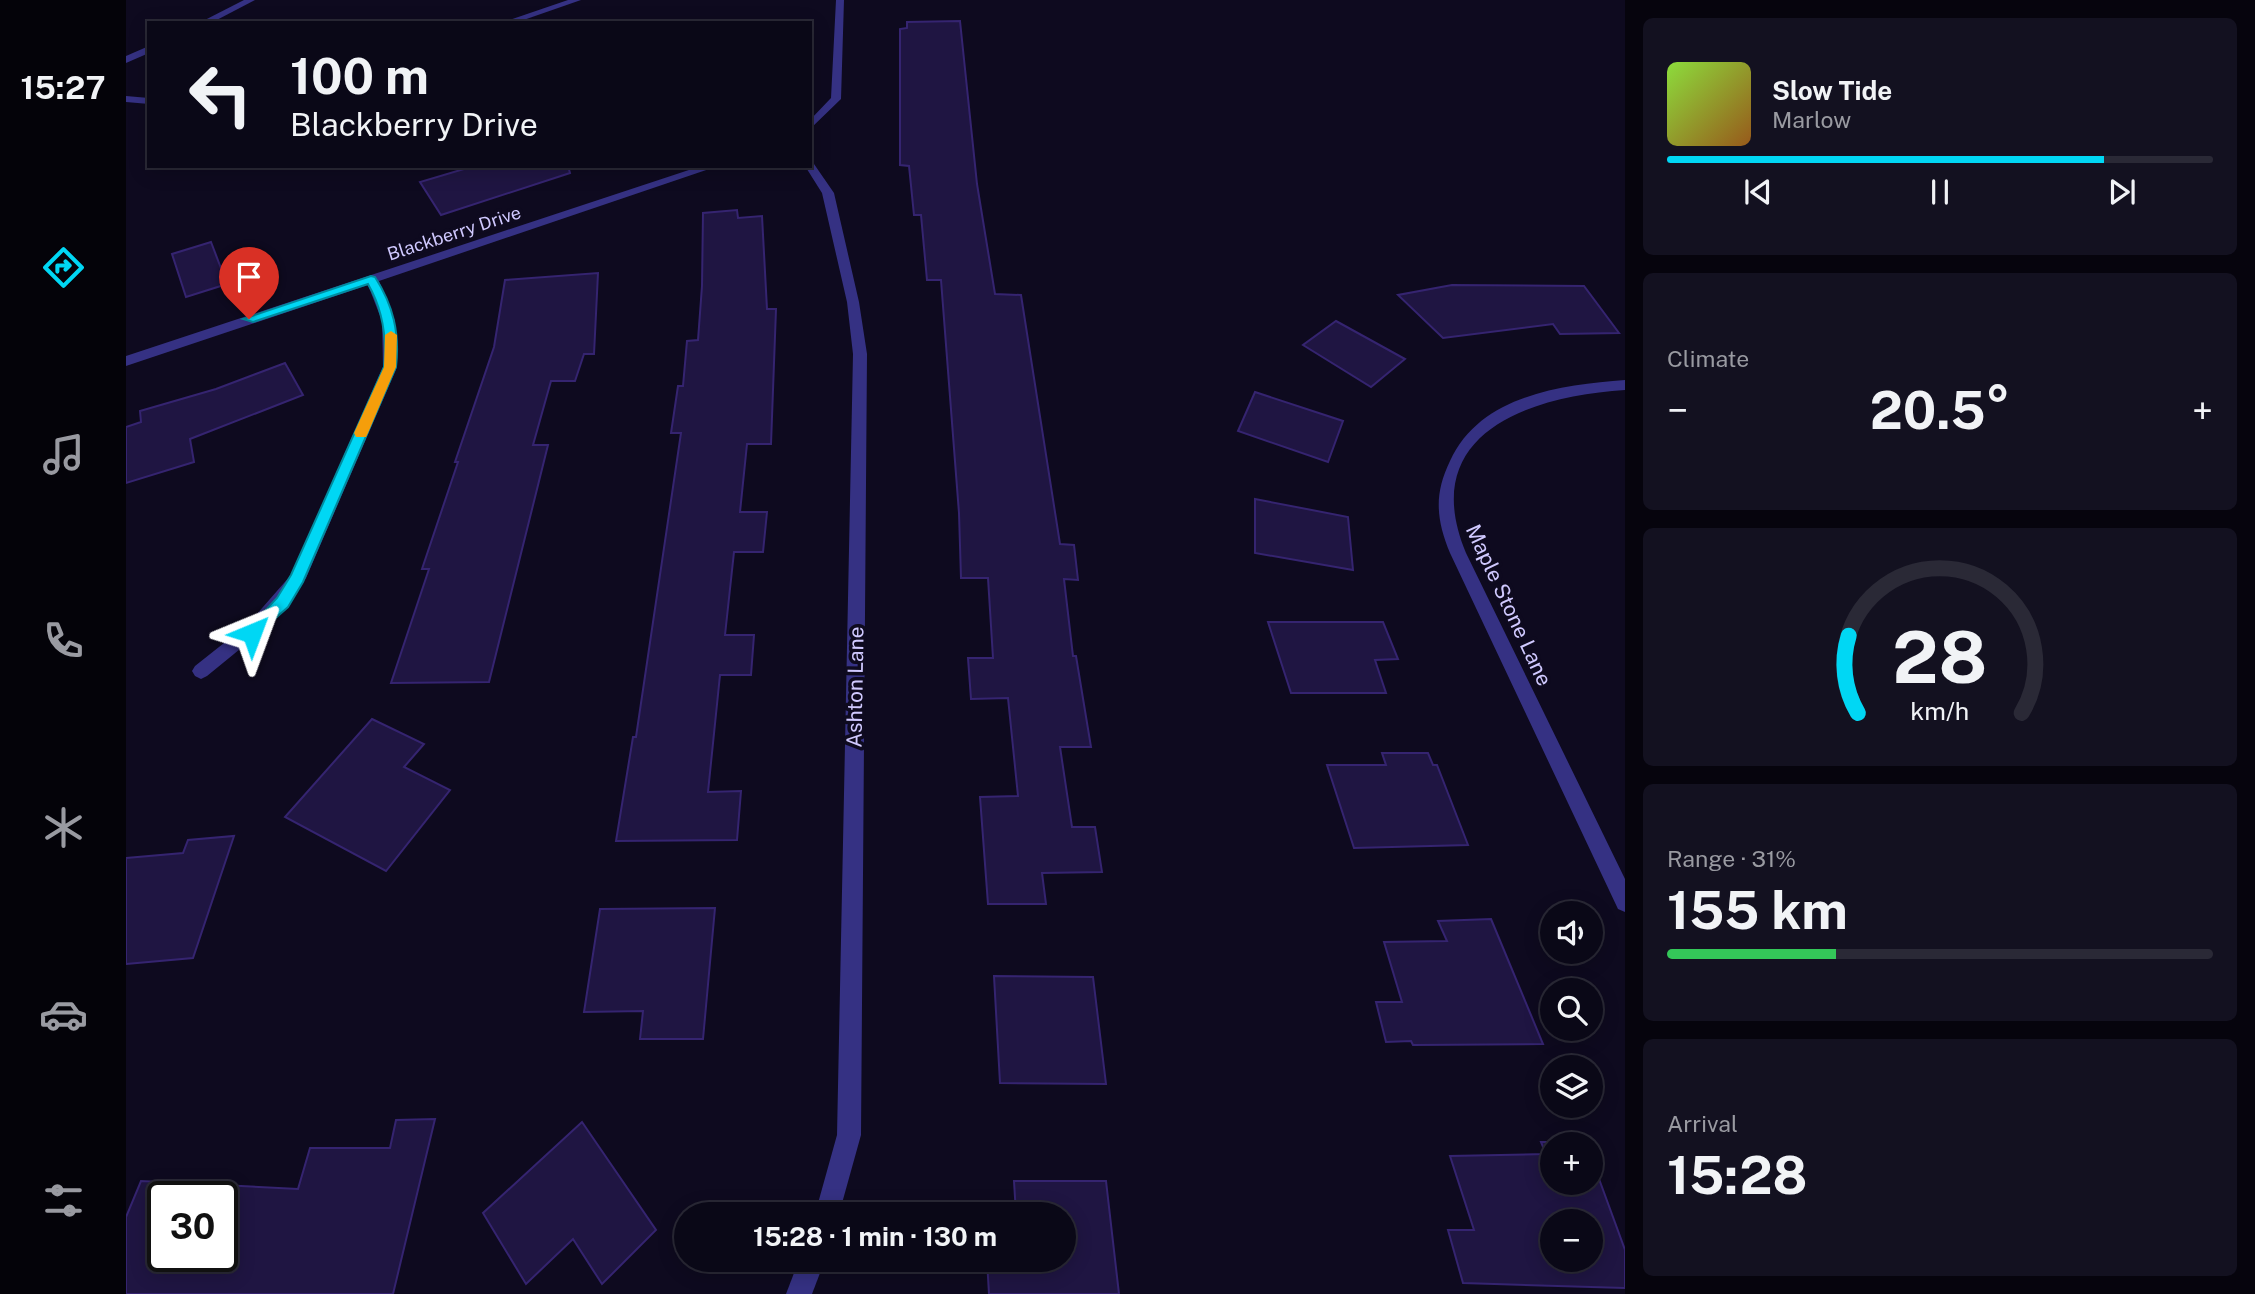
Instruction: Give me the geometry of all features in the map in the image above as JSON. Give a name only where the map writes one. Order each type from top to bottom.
[{"type":"street","points":[[207,21],[251,0]]},
{"type":"street","points":[[511,21],[577,0]]},
{"type":"street","points":[[812,125],[836,99],[840,0]]},
{"type":"street","points":[[126,60],[147,50]]},
{"type":"street","points":[[126,99],[147,101]]},
{"type":"street","name":"Blackberry Drive","points":[[126,360],[707,168]]},
{"type":"street","name":"Ashton Lane","points":[[811,168],[828,193],[853,302],[860,354],[849,1135],[830,1202]]},
{"type":"street","points":[[201,671],[252,633],[282,602],[298,578],[390,367],[392,346],[386,305],[371,279]]},
{"type":"street","name":"Maple Stone Lane","points":[[1625,386],[1579,389],[1515,405],[1493,418],[1472,436],[1455,461],[1446,489],[1446,521],[1458,553],[1625,902]]},
{"type":"street","points":[[799,1294],[807,1272]]},
{"type":"building","points":[[960,21],[977,184],[995,294],[1021,295],[1060,544],[1074,545],[1078,580],[1064,579],[1073,656],[1076,656],[1091,747],[1060,747],[1072,827],[1095,827],[1102,872],[1042,873],[1046,904],[988,904],[980,797],[1018,796],[1008,698],[971,699],[968,658],[993,658],[988,578],[961,578],[959,513],[941,280],[927,280],[921,215],[914,215],[909,166],[900,165],[900,29],[907,28],[907,22]]},
{"type":"building","points":[[467,168],[569,168],[570,173],[441,215],[420,182]]},
{"type":"building","points":[[737,210],[738,218],[762,216],[767,309],[776,309],[771,444],[747,444],[740,512],[767,512],[763,552],[734,552],[725,635],[754,635],[751,675],[720,675],[708,792],[741,791],[737,840],[616,841],[633,737],[636,737],[681,433],[671,433],[678,386],[683,386],[687,341],[698,340],[703,213]]},
{"type":"building","points":[[211,242],[227,284],[186,297],[172,254]]},
{"type":"building","points":[[598,273],[594,354],[584,354],[575,381],[551,381],[533,445],[548,445],[489,682],[391,683],[429,569],[422,569],[494,347],[505,280]]},
{"type":"building","points":[[1452,285],[1584,286],[1619,333],[1560,334],[1553,324],[1443,338],[1398,295]]},
{"type":"building","points":[[1336,321],[1405,359],[1371,387],[1303,345]]},
{"type":"building","points":[[285,363],[303,395],[190,439],[194,462],[126,483],[126,427],[141,422],[140,411],[216,389]]},
{"type":"building","points":[[1255,392],[1343,421],[1328,462],[1238,431]]},
{"type":"building","points":[[1255,499],[1348,517],[1353,570],[1255,553]]},
{"type":"building","points":[[1268,622],[1383,622],[1398,659],[1375,660],[1386,693],[1291,693]]},
{"type":"building","points":[[372,719],[424,744],[404,767],[450,790],[386,871],[285,817]]},
{"type":"building","points":[[1382,753],[1428,753],[1433,765],[1437,765],[1468,845],[1354,848],[1327,765],[1386,765]]},
{"type":"building","points":[[234,836],[193,958],[126,964],[126,858],[183,853],[188,840]]},
{"type":"building","points":[[715,908],[703,1039],[640,1039],[643,1011],[584,1012],[600,909]]},
{"type":"building","points":[[1491,919],[1543,1044],[1413,1045],[1411,1041],[1386,1042],[1376,1002],[1402,1002],[1384,942],[1447,941],[1438,921]]},
{"type":"building","points":[[994,976],[1093,977],[1106,1084],[1000,1083]]},
{"type":"building","points":[[435,1119],[393,1294],[126,1294],[126,1217],[141,1181],[147,1181],[147,1272],[238,1272],[238,1186],[298,1189],[310,1148],[390,1148],[396,1120]]},
{"type":"building","points":[[582,1122],[656,1230],[602,1284],[573,1239],[526,1284],[483,1213]]},
{"type":"building","points":[[1540,1154],[1540,1195],[1603,1195],[1603,1190],[1625,1250],[1625,1288],[1463,1283],[1448,1230],[1474,1230],[1450,1156]]},
{"type":"building","points":[[1014,1181],[1106,1181],[1119,1294],[989,1294],[988,1272],[1076,1272],[1076,1202],[1015,1202]]},
{"type":"slow traffic","points":[[361,433],[390,367],[391,335]]},
{"type":"route","points":[[249,319],[371,279],[386,305],[392,346],[390,367],[298,578],[282,602],[252,633]]}]
